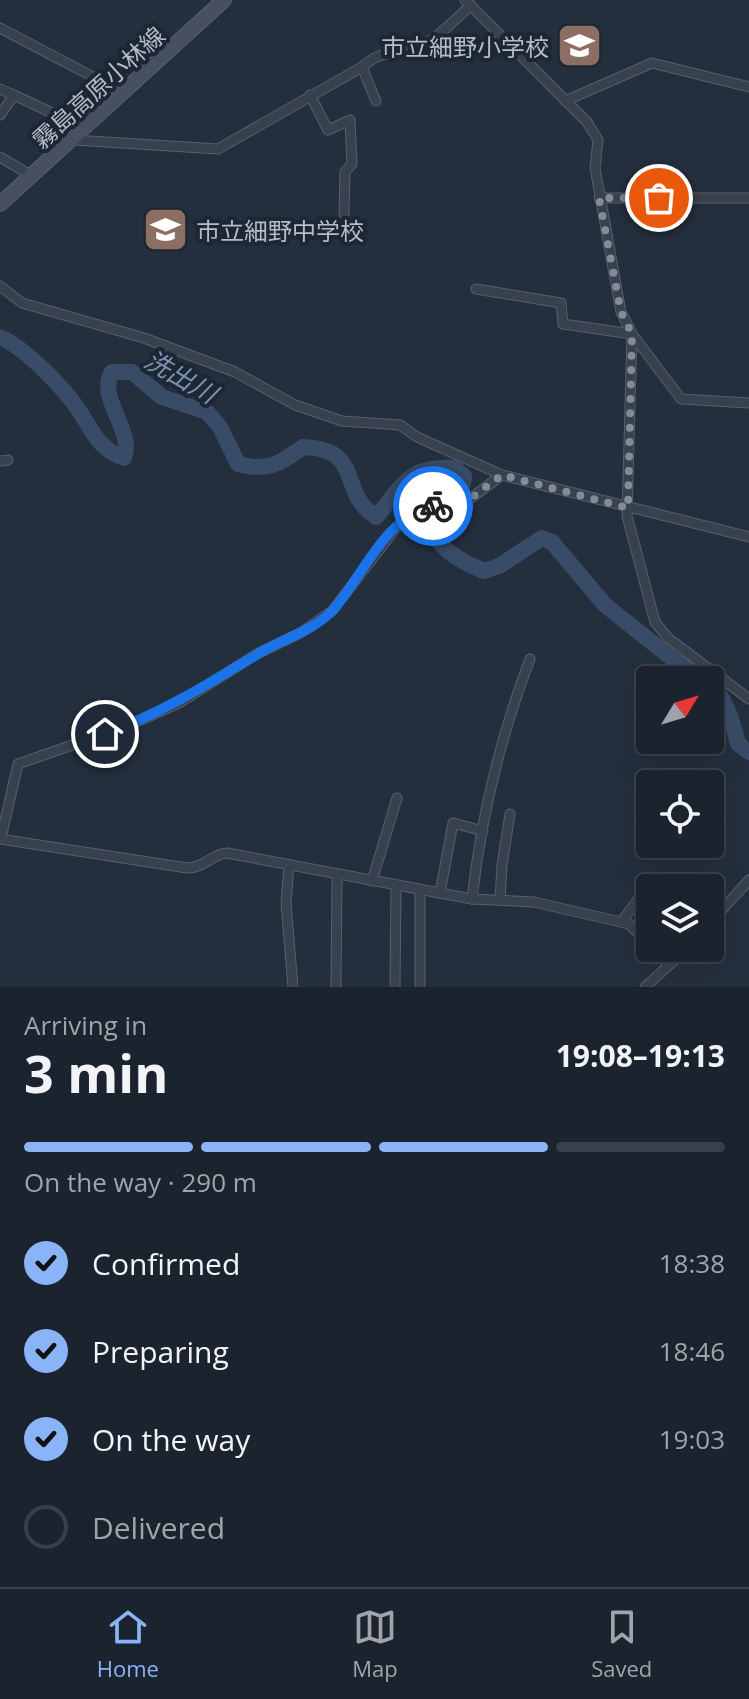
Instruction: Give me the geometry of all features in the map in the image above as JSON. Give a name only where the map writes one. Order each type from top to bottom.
[{"type":"main road","name":"霧島高原小林線","points":[[0,204],[78,137],[122,92],[224,0]]},
{"type":"street","points":[[0,89],[52,113],[78,137],[218,149],[362,67],[376,55],[415,48],[430,40],[468,3],[587,122],[598,140],[595,168],[599,198],[621,312],[632,334],[681,399],[749,403]]},
{"type":"street","points":[[0,28],[122,92]]},
{"type":"street","points":[[565,101],[652,63],[749,87]]},
{"type":"street","points":[[362,67],[376,101]]},
{"type":"street","points":[[0,115],[14,95]]},
{"type":"street","points":[[310,95],[328,130],[350,120],[352,164],[345,172],[344,214]]},
{"type":"street","points":[[0,157],[32,176]]},
{"type":"street","points":[[599,198],[749,198]]},
{"type":"street","points":[[0,286],[22,303],[144,338],[235,372],[295,405],[342,421],[400,425],[417,437],[502,475],[749,537]]},
{"type":"street","points":[[476,289],[561,303],[563,324],[632,334]]},
{"type":"street","points":[[632,334],[630,534],[655,622],[668,638],[749,699]]},
{"type":"street","points":[[502,475],[471,498],[421,508],[408,518],[373,555],[332,611],[302,632],[257,654],[179,703],[130,725],[18,764],[1,838],[187,868],[197,868],[220,853],[227,853],[472,899],[534,902],[629,924],[636,931]]},
{"type":"street","points":[[472,899],[483,831],[511,711],[530,659]]},
{"type":"street","points":[[372,881],[397,798]]},
{"type":"street","points":[[500,900],[510,814]]},
{"type":"street","points":[[440,893],[453,823],[483,831]]},
{"type":"street","points":[[289,865],[286,903],[293,987]]},
{"type":"street","points":[[336,987],[337,874]]},
{"type":"street","points":[[724,908],[749,880]]},
{"type":"street","points":[[395,987],[396,885]]},
{"type":"street","points":[[420,890],[420,987]]},
{"type":"street","points":[[621,922],[636,902]]},
{"type":"street","points":[[645,987],[670,962]]},
{"type":"waterway","name":"洗出川","points":[[0,337],[43,369],[71,400],[102,444],[124,458],[125,436],[109,392],[108,382],[112,372],[132,372],[162,397],[207,412],[220,427],[238,464],[257,467],[273,465],[303,447],[335,455],[343,463],[364,507],[376,517],[400,487],[416,474],[454,468],[464,476],[463,483],[435,528],[437,537],[449,552],[484,571],[499,566],[542,538],[552,542],[605,605],[684,666]]},
{"type":"waterway","name":"洗出川","points":[[724,702],[738,744],[749,752]]},
{"type":"way so far","points":[[433,506],[471,498],[502,475],[628,508],[632,334],[621,312],[599,198],[659,198]]},
{"type":"place","name":"市立細野小学校","points":[[580,46]]},
{"type":"place","name":"市立細野中学校","points":[[165,230]]},
{"type":"route","points":[[105,734],[179,703],[217,682],[257,654],[302,632],[332,611],[396,528],[421,508],[433,506]]}]
